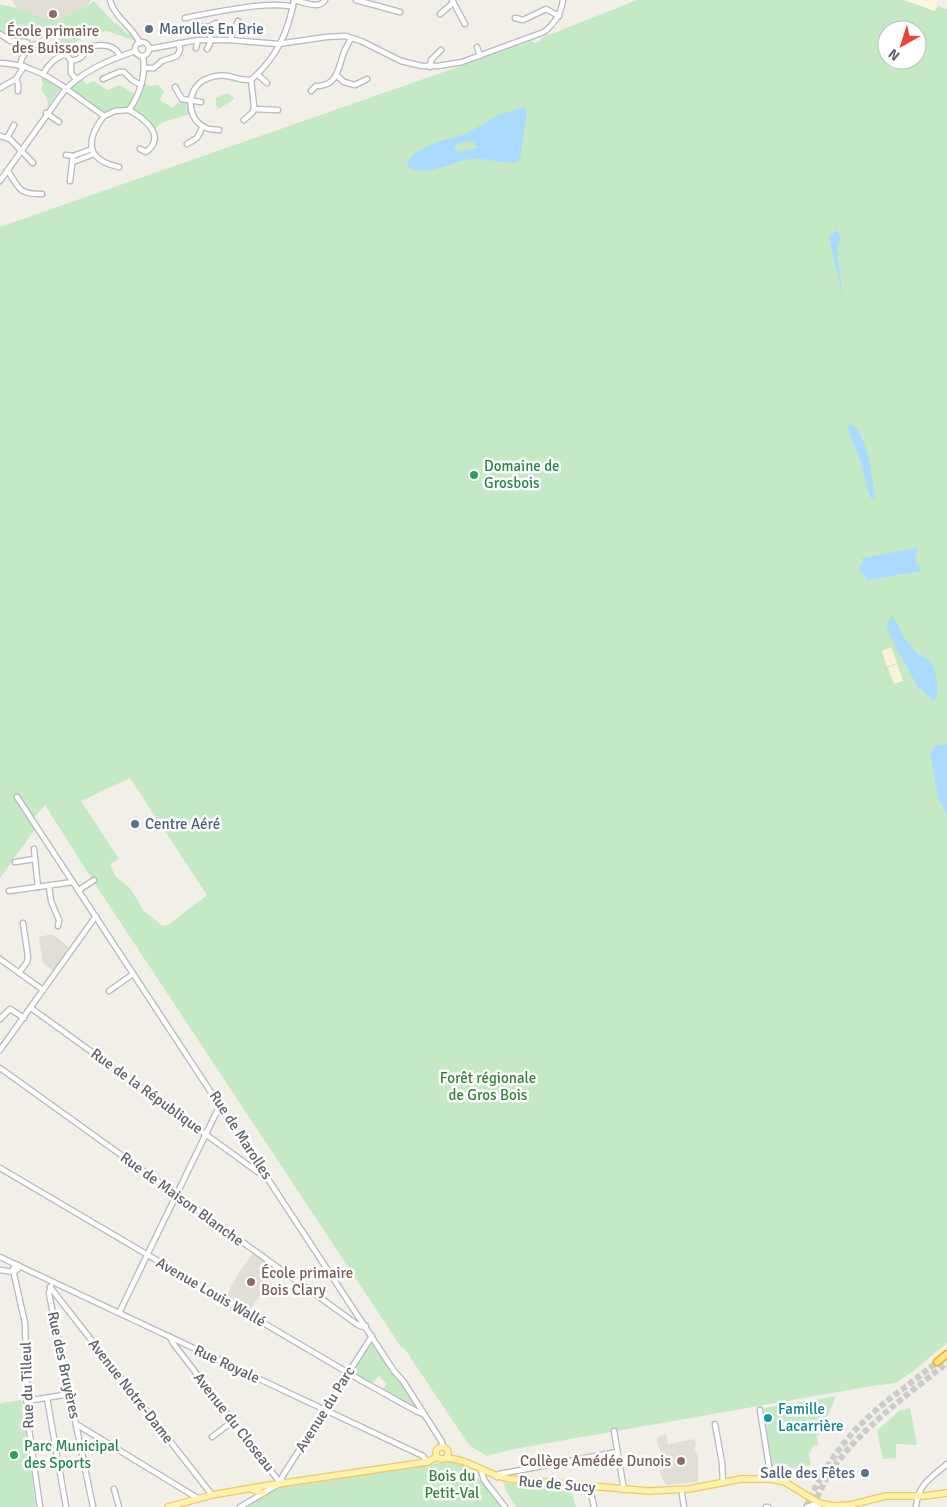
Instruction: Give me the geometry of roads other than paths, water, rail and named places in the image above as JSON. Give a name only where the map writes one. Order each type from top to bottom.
[{"type":"highway","points":[[937,1362],[947,1354]]},
{"type":"main road","points":[[439,1448],[447,1448],[450,1456],[443,1460],[437,1457],[436,1451],[439,1448]]},
{"type":"main road","name":"Rue de Sucy","points":[[450,1456],[494,1476],[522,1481],[624,1490],[695,1488],[723,1482],[771,1479],[785,1482],[818,1505],[848,1505],[886,1496],[917,1496],[947,1493]]},
{"type":"main road","points":[[168,1507],[212,1495],[259,1490],[281,1484],[427,1462],[437,1457]]},
{"type":"street","points":[[110,0],[114,10],[132,29],[140,43]]},
{"type":"street","points":[[261,0],[261,6]]},
{"type":"street","points":[[219,130],[202,126],[193,116],[191,100],[197,86],[203,80],[211,77],[228,75],[243,81],[251,80],[268,64],[280,44],[288,27],[294,0],[318,6],[325,0]]},
{"type":"street","points":[[356,0],[400,12]]},
{"type":"street","points":[[149,49],[198,40],[230,40],[280,44],[331,36],[351,38],[392,58],[411,64],[430,66],[451,64],[480,56],[544,32],[559,16],[563,0]]},
{"type":"street","points":[[440,14],[453,2],[465,24]]},
{"type":"street","points":[[185,18],[261,6],[285,4],[293,6]]},
{"type":"street","points":[[514,18],[523,20],[546,9],[559,16]]},
{"type":"street","points":[[230,40],[238,22]]},
{"type":"street","points":[[194,26],[209,27],[216,23]]},
{"type":"street","points":[[207,49],[210,45],[209,27]]},
{"type":"street","points":[[0,34],[10,41],[26,42],[31,46]]},
{"type":"street","points":[[0,88],[16,79],[22,66],[22,58],[31,46],[40,43],[47,37]]},
{"type":"street","points":[[311,91],[316,86],[322,86],[330,81],[336,75],[351,38]]},
{"type":"street","points":[[196,48],[198,40]]},
{"type":"street","points":[[140,43],[145,43],[149,49]]},
{"type":"street","points":[[0,181],[46,113],[66,89],[98,65],[136,50],[140,43]]},
{"type":"street","points":[[144,68],[154,68],[162,61],[177,56],[180,50],[179,43]]},
{"type":"street","points":[[71,61],[84,56],[88,47],[97,45],[113,47],[117,49],[120,56]]},
{"type":"street","points":[[477,47],[480,56]]},
{"type":"street","points":[[143,56],[148,53],[149,49]]},
{"type":"street","points":[[136,50],[138,54],[143,56]]},
{"type":"street","points":[[430,66],[431,60],[441,50]]},
{"type":"street","points":[[43,74],[48,66],[61,55],[67,54],[71,61],[71,74],[76,80]]},
{"type":"street","points":[[129,110],[138,95],[141,84],[144,68],[143,56]]},
{"type":"street","points":[[0,63],[22,66],[43,74],[104,116]]},
{"type":"street","points":[[103,79],[119,72],[124,72],[132,80],[141,84]]},
{"type":"street","points":[[258,75],[267,83]]},
{"type":"street","points":[[336,75],[344,82],[355,85],[367,79]]},
{"type":"street","points":[[16,79],[19,87],[18,91]]},
{"type":"street","points":[[244,120],[250,116],[254,109],[251,80]]},
{"type":"street","points":[[175,87],[182,99],[201,102]]},
{"type":"street","points":[[254,109],[278,110]]},
{"type":"street","points":[[120,167],[102,162],[93,151],[92,136],[95,127],[104,116],[115,110],[129,110],[149,124],[155,137],[155,144],[146,152],[140,149]]},
{"type":"street","points":[[46,113],[59,122]]},
{"type":"street","points":[[7,138],[14,125]]},
{"type":"street","points":[[187,144],[197,138],[202,126]]},
{"type":"street","points":[[0,136],[10,139],[33,163]]},
{"type":"street","points":[[73,159],[93,151]]},
{"type":"street","points":[[66,155],[73,159]]},
{"type":"street","points":[[70,181],[73,159]]},
{"type":"street","points":[[8,171],[21,191],[28,194],[42,194]]},
{"type":"street","name":"Rue de Marolles","points":[[17,796],[424,1414],[442,1442],[443,1447]]},
{"type":"street","points":[[34,849],[38,887]]},
{"type":"street","points":[[15,862],[35,859]]},
{"type":"street","points":[[79,890],[94,880]]},
{"type":"street","points":[[9,891],[73,882]]},
{"type":"street","points":[[49,886],[51,901],[59,920],[58,926]]},
{"type":"street","points":[[0,1050],[96,916]]},
{"type":"street","points":[[19,973],[27,962],[28,957],[23,923]]},
{"type":"street","points":[[0,969],[2,961],[43,990]]},
{"type":"street","points":[[109,991],[133,974]]},
{"type":"street","name":"Rue de la République","points":[[30,1008],[258,1172],[263,1170]]},
{"type":"street","points":[[0,1019],[10,1009],[24,1018]]},
{"type":"street","name":"Rue de Maison Blanche","points":[[0,1068],[360,1327],[366,1326]]},
{"type":"street","points":[[118,1312],[220,1105]]},
{"type":"street","name":"Avenue Louis Wallé","points":[[0,1168],[348,1372],[424,1414]]},
{"type":"street","name":"Rue Royale","points":[[0,1256],[10,1261],[15,1267],[25,1269],[51,1284],[118,1312],[423,1456],[427,1462]]},
{"type":"street","points":[[0,1270],[15,1267]]},
{"type":"street","name":"Rue du Tilleul","points":[[15,1267],[25,1324],[26,1401],[40,1507]]},
{"type":"street","name":"Rue des Bruyères","points":[[51,1284],[50,1299],[93,1507]]},
{"type":"street","name":"Avenue Notre-Dame","points":[[51,1284],[212,1495]]},
{"type":"street","name":"Avenue du Parc","points":[[281,1484],[282,1477],[372,1336]]},
{"type":"street","name":"Avenue du Closeau","points":[[170,1337],[173,1344],[281,1484]]},
{"type":"street","points":[[26,1401],[70,1394]]},
{"type":"street","points":[[47,1398],[66,1507]]},
{"type":"street","points":[[760,1410],[771,1479]]},
{"type":"street","points":[[212,1437],[233,1421]]},
{"type":"street","points":[[76,1424],[199,1499]]},
{"type":"street","points":[[715,1424],[722,1463],[723,1482]]},
{"type":"street","points":[[614,1431],[624,1490]]},
{"type":"street","points":[[489,1486],[489,1481],[499,1474],[617,1452]]},
{"type":"street","points":[[916,1507],[917,1496],[924,1484],[947,1464]]},
{"type":"street","points":[[481,1470],[484,1480],[506,1507]]},
{"type":"street","points":[[590,1487],[594,1507]]},
{"type":"street","points":[[114,1489],[119,1507]]},
{"type":"street","points":[[240,1507],[254,1499],[259,1490]]},
{"type":"street","points":[[682,1494],[684,1507]]},
{"type":"street","points":[[807,1507],[818,1505]]},
{"type":"water","points":[[523,107],[527,110],[520,160],[510,162],[471,159],[436,169],[421,171],[408,167],[407,162],[413,154],[437,142],[466,134],[496,116]],"holes":[[[471,140],[478,148],[457,152],[454,147],[457,144]]]},
{"type":"water","points":[[836,230],[841,236],[837,250],[843,298],[829,237]]},
{"type":"water","points":[[852,424],[858,431],[866,448],[875,495],[874,499],[869,494],[861,463],[848,429],[849,425]]},
{"type":"water","points":[[917,548],[916,564],[920,566],[921,571],[866,580],[865,576],[860,573],[859,567],[863,563],[862,558]]},
{"type":"water","points":[[892,616],[908,643],[930,662],[933,667],[937,683],[937,695],[934,701],[918,687],[895,646],[887,627]]},
{"type":"water","points":[[947,744],[947,814],[939,800],[930,753],[934,746]]},
{"type":"tunnel","points":[[806,1507],[830,1463],[852,1433],[879,1408],[937,1362]]},
{"type":"tunnel","points":[[813,1506],[831,1471],[855,1441],[885,1413],[947,1363]]},
{"type":"place","name":"École primaire des Buissons","points":[[53,14]]},
{"type":"place","name":"Marolles En Brie","points":[[149,29]]},
{"type":"place","name":"Domaine de Grosbois","points":[[474,475]]},
{"type":"place","name":"Centre Aéré","points":[[135,824]]},
{"type":"place","name":"École primaire Bois Clary","points":[[251,1282]]},
{"type":"place","name":"Famille Lacarrière","points":[[768,1418]]},
{"type":"place","name":"Parc Municipal des Sports","points":[[14,1455]]},
{"type":"place","name":"Collège Amédée Dunois","points":[[681,1461]]},
{"type":"place","name":"Salle des Fêtes","points":[[865,1473]]},
{"type":"park label","name":"Forêt régionale de Gros Bois","points":[[488,1086]]},
{"type":"park label","name":"Bois du Petit-Val","points":[[452,1484]]}]
